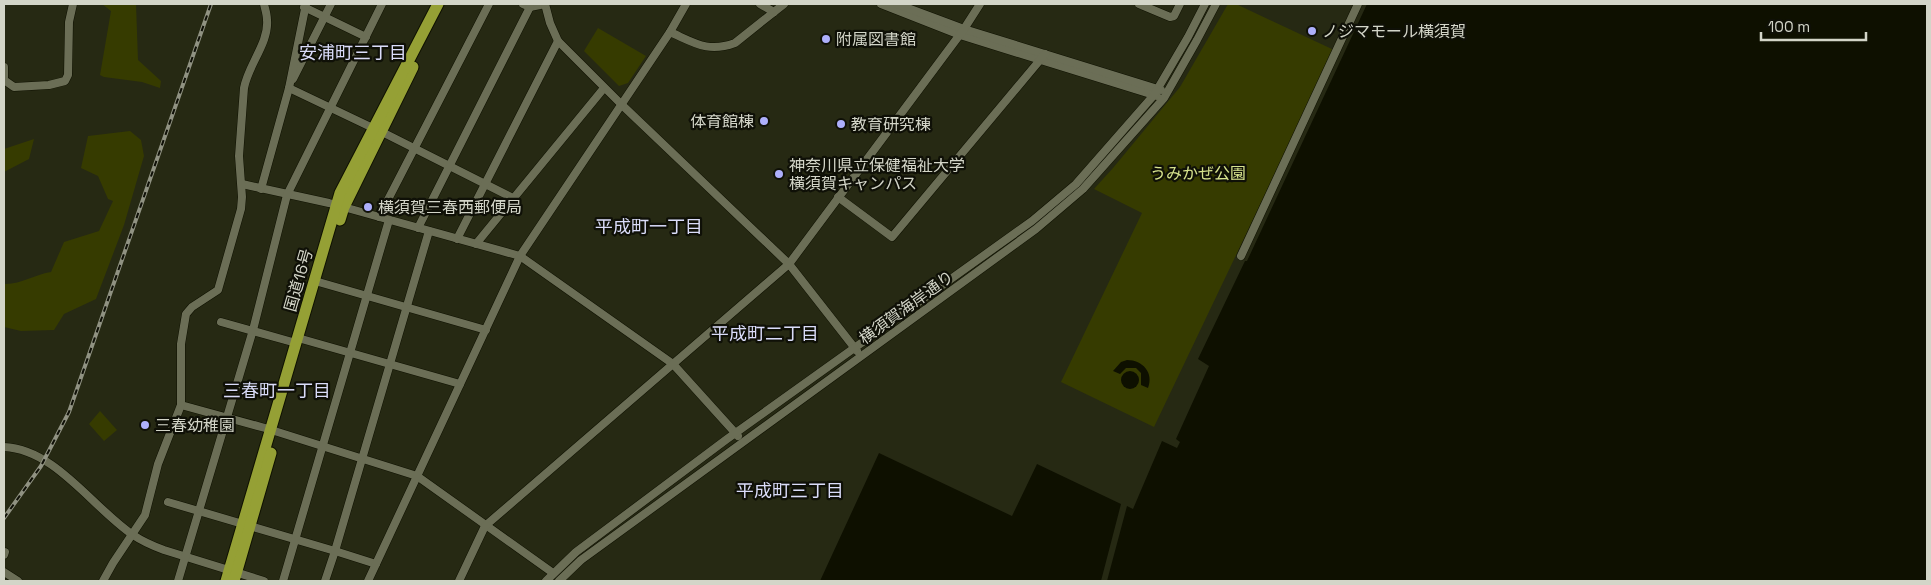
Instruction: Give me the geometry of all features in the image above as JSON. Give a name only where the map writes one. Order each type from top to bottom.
[{"type":"highway","name":"国道16号","points":[[378,131],[438,4]]},
{"type":"highway","name":"国道16号","points":[[232,576],[299,340],[340,206],[446,4]]},
{"type":"street","points":[[4,67],[4,80],[14,87],[48,85],[65,81],[68,75],[69,22],[74,4]]},
{"type":"street","points":[[103,581],[145,515],[158,464],[181,404],[181,344],[186,314],[192,306],[218,290],[241,209],[240,156],[244,88],[246,77],[257,56],[266,31],[267,20],[264,4]]},
{"type":"street","points":[[289,88],[331,4]]},
{"type":"street","points":[[178,581],[253,330],[288,195],[382,4]]},
{"type":"street","points":[[379,217],[413,148],[490,4]]},
{"type":"street","points":[[418,228],[450,166],[526,6],[545,4],[550,23],[558,41],[604,88],[789,264],[862,356]]},
{"type":"street","points":[[368,581],[520,256],[622,105],[686,4]]},
{"type":"street","points":[[760,4],[774,12]]},
{"type":"street","points":[[670,32],[704,47],[716,48],[726,46],[735,42],[784,4]]},
{"type":"street","points":[[881,4],[962,32],[1166,95]]},
{"type":"street","points":[[897,4],[962,32]]},
{"type":"street","points":[[459,581],[485,526],[789,264],[962,32],[980,4]]},
{"type":"street","points":[[1139,4],[1170,17],[1174,16],[1180,4]]},
{"type":"street","points":[[546,581],[576,552],[735,433],[1032,221],[1076,184],[1156,92],[1188,38],[1205,4]]},
{"type":"street","name":"横須賀海岸通り","points":[[559,581],[581,560],[1036,229],[1077,195],[1144,123],[1166,95],[1216,4]]},
{"type":"street","points":[[1240,256],[1358,4]]},
{"type":"street","points":[[261,189],[289,88],[305,6],[366,37]]},
{"type":"street","points":[[457,238],[558,41]]},
{"type":"street","points":[[838,197],[892,237],[1043,57]]},
{"type":"street","points":[[289,88],[513,198]]},
{"type":"street","points":[[476,244],[604,88]]},
{"type":"street","points":[[242,184],[340,206],[520,256],[673,364],[743,441]]},
{"type":"street","points":[[283,581],[324,447],[389,220]]},
{"type":"street","points":[[325,581],[429,231]]},
{"type":"street","points":[[318,282],[486,330]]},
{"type":"street","points":[[221,322],[350,353],[460,384]]},
{"type":"street","points":[[181,404],[417,476],[553,573]]},
{"type":"street","points":[[4,447],[24,450],[49,463],[132,535],[164,550],[185,556],[232,576],[264,581]]},
{"type":"street","points":[[168,502],[376,564]]},
{"type":"street","points":[[4,572],[18,581]]},
{"type":"green space","points":[[102,4],[136,4],[138,60],[161,81],[160,88],[142,82],[100,75],[111,11]]},
{"type":"green space","name":"うみかぜ公園","points":[[1228,4],[1236,4],[1334,50],[1294,139],[1290,142],[1154,427],[1061,382],[1142,213],[1094,189],[1180,87]]},
{"type":"green space","points":[[598,28],[646,56],[628,83],[619,86],[584,51]]},
{"type":"green space","points":[[130,131],[141,140],[144,156],[124,225],[96,299],[64,314],[54,330],[21,331],[4,327],[4,284],[16,283],[51,272],[64,242],[99,231],[113,201],[108,199],[98,176],[81,168],[88,136]]},
{"type":"green space","points":[[34,139],[29,159],[4,172],[4,149]]},
{"type":"green space","points":[[100,411],[117,430],[104,441],[89,424]]},
{"type":"shaded area","points":[[1367,4],[1927,4],[1927,581],[1107,581],[1127,506],[1133,509],[1162,441],[1177,448],[1180,442],[1176,439],[1209,366],[1198,359],[1245,261],[1247,261]]},
{"type":"shaded area","points":[[1127,360],[1138,362],[1146,368],[1150,377],[1148,388],[1141,385],[1141,373],[1136,368],[1126,368],[1120,374],[1113,371],[1121,362]]},
{"type":"shaded area","points":[[1130,371],[1136,374],[1139,380],[1136,386],[1130,389],[1124,386],[1121,380],[1124,374]]},
{"type":"shaded area","points":[[879,453],[1012,516],[1037,464],[1121,504],[1101,581],[820,581]]},
{"type":"railway","points":[[4,518],[41,466],[69,412],[211,4]]},
{"type":"place","name":"ノジマモール横須賀","points":[[1312,31]]},
{"type":"place","name":"附属図書館","points":[[826,39]]},
{"type":"place","name":"体育館棟","points":[[764,121]]},
{"type":"place","name":"教育研究棟","points":[[841,124]]},
{"type":"place","name":"神奈川県立保健福祉大学 横須賀キャンパス","points":[[779,174]]},
{"type":"place","name":"横須賀三春西郵便局","points":[[368,207]]},
{"type":"place","name":"三春幼稚園","points":[[145,425]]},
{"type":"district","name":"安浦町三丁目","points":[[353,53]]},
{"type":"district","name":"平成町一丁目","points":[[649,227]]},
{"type":"district","name":"平成町二丁目","points":[[765,334]]},
{"type":"district","name":"三春町一丁目","points":[[277,391]]},
{"type":"district","name":"平成町三丁目","points":[[790,491]]}]
